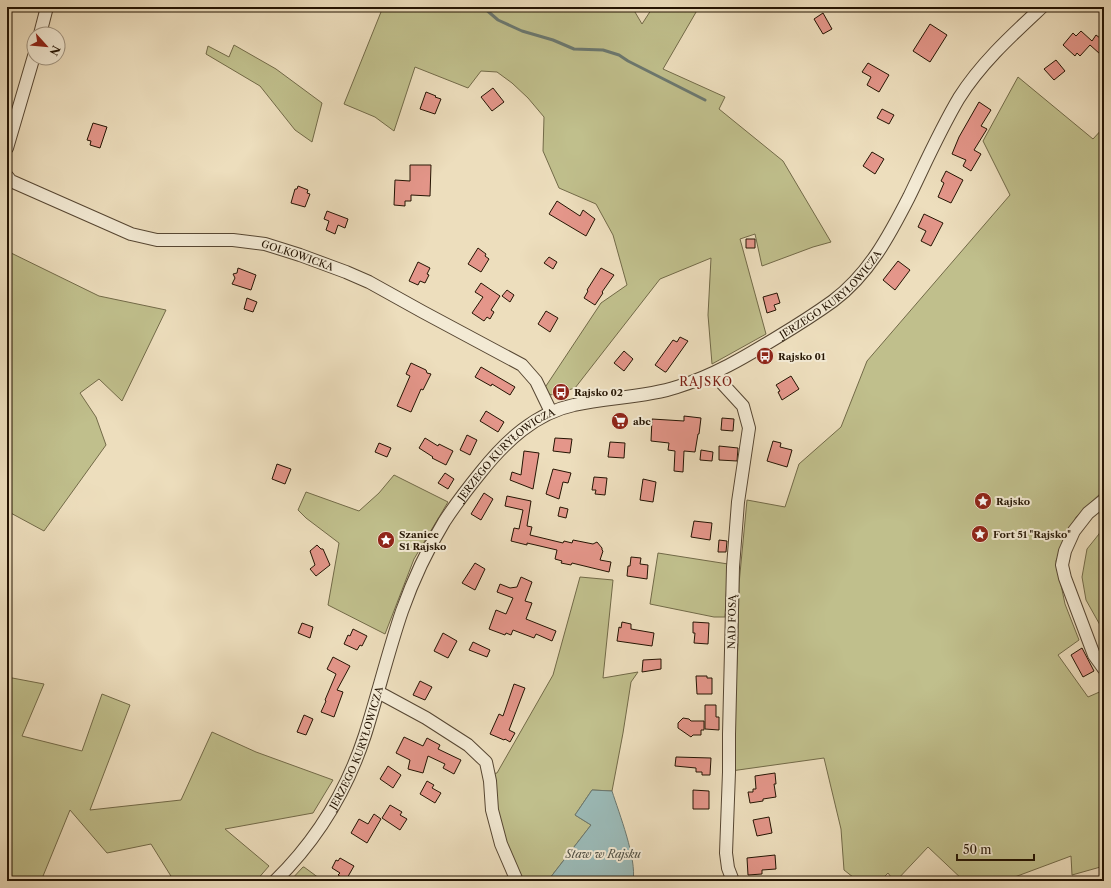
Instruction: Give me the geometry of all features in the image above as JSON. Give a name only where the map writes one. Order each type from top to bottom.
[{"type":"street","points":[[42,26],[47,7]]},
{"type":"street","name":"JERZEGO KURYŁOWICZA","points":[[275,881],[310,842],[323,823],[348,779],[364,738],[402,611],[413,582],[444,523],[483,470],[518,434],[534,421],[552,412],[573,405],[594,401],[664,391],[693,382],[717,372],[749,355],[812,316],[837,298],[857,279],[886,241],[951,113],[971,81],[1000,46],[1042,7]]},
{"type":"street","points":[[7,148],[31,66]]},
{"type":"street","name":"GOLKOWICKA","points":[[7,176],[11,181],[131,234],[157,240],[232,240],[265,244],[337,268],[363,279],[522,365],[536,381],[552,412]]},
{"type":"street","name":"NAD FOSĄ","points":[[717,372],[720,381],[743,406],[748,428],[738,502],[733,567],[726,852],[728,868],[733,881]]},
{"type":"street","points":[[1104,500],[1088,513],[1074,531],[1065,551],[1062,565],[1065,578],[1094,655],[1104,669]]},
{"type":"street","points":[[378,692],[426,718],[468,746],[486,762],[490,781],[492,810],[499,838],[517,881]]},
{"type":"shaded area","points":[[383,7],[632,7],[642,24],[653,7],[699,7],[663,69],[725,97],[719,109],[783,161],[831,242],[762,266],[755,234],[740,239],[766,334],[712,364],[708,315],[711,258],[660,279],[575,388],[551,395],[544,389],[601,303],[627,285],[613,235],[596,204],[559,188],[543,151],[544,117],[528,98],[512,83],[497,72],[481,71],[468,88],[415,67],[394,131],[375,117],[344,104]]},
{"type":"shaded area","points":[[234,45],[276,69],[322,103],[312,142],[295,130],[260,86],[206,54],[208,46],[229,57]]},
{"type":"shaded area","points":[[1018,77],[1093,139],[1104,127],[1104,490],[1076,517],[1056,561],[1065,604],[1079,640],[1058,655],[1088,697],[1104,690],[1104,866],[1072,875],[1071,856],[1004,881],[964,881],[928,847],[896,881],[894,881],[888,873],[880,881],[858,881],[844,870],[841,829],[824,758],[731,771],[738,643],[739,584],[747,500],[785,507],[799,464],[841,427],[867,361],[1010,195],[983,141]]},
{"type":"shaded area","points":[[7,251],[99,296],[166,310],[122,401],[99,379],[80,393],[96,417],[106,445],[44,531],[7,511]]},
{"type":"shaded area","points":[[394,475],[448,502],[414,559],[385,634],[328,605],[339,543],[306,518],[298,510],[306,492],[359,511],[379,493]]},
{"type":"shaded area","points":[[1104,524],[1104,624],[1100,625],[1086,600],[1082,577],[1087,549],[1099,534]]},
{"type":"shaded area","points":[[658,553],[728,564],[725,617],[714,617],[650,604]]},
{"type":"shaded area","points":[[580,577],[613,580],[603,678],[638,672],[631,682],[612,791],[592,790],[575,815],[591,825],[550,878],[550,881],[521,881],[501,833],[491,774],[497,773],[553,675]]},
{"type":"shaded area","points":[[7,677],[44,684],[22,736],[82,751],[102,694],[130,705],[90,810],[181,800],[212,732],[256,752],[333,780],[313,813],[225,829],[269,866],[256,881],[174,881],[151,844],[107,853],[70,810],[41,881],[7,881]]},
{"type":"shaded area","points":[[304,867],[323,881],[290,881]]},
{"type":"water","name":"Staw w Rajsku","points":[[592,790],[612,791],[630,849],[634,872],[633,881],[550,881],[550,878],[591,825],[575,815]]},
{"type":"building","points":[[823,13],[832,29],[823,34],[814,19]]},
{"type":"building","points":[[930,24],[947,35],[930,62],[913,51]]},
{"type":"building","points":[[1081,31],[1092,41],[1096,35],[1104,41],[1104,49],[1100,54],[1090,45],[1080,56],[1077,53],[1075,56],[1063,45],[1073,33],[1076,36]]},
{"type":"building","points":[[1056,60],[1065,71],[1054,80],[1044,69]]},
{"type":"building","points":[[868,63],[889,75],[879,92],[867,85],[871,77],[862,72]]},
{"type":"building","points":[[493,88],[504,102],[492,111],[481,97]]},
{"type":"building","points":[[426,92],[441,99],[435,114],[420,109]]},
{"type":"building","points":[[979,102],[991,110],[981,126],[987,129],[974,150],[981,154],[971,171],[963,166],[966,160],[952,154],[959,137]]},
{"type":"building","points":[[882,109],[894,115],[889,124],[877,118]]},
{"type":"building","points":[[93,123],[107,127],[100,148],[90,145],[91,141],[87,140]]},
{"type":"building","points":[[872,152],[884,159],[875,174],[863,166]]},
{"type":"building","points":[[410,165],[431,165],[430,196],[411,195],[411,201],[405,201],[405,206],[394,205],[395,180],[410,181]]},
{"type":"building","points":[[946,171],[963,180],[951,203],[938,197],[944,183],[941,181]]},
{"type":"building","points":[[298,186],[308,190],[307,193],[310,194],[305,207],[291,203],[295,189],[297,189]]},
{"type":"building","points":[[557,201],[580,216],[583,210],[595,219],[586,236],[549,214]]},
{"type":"building","points":[[327,211],[348,219],[345,228],[338,225],[335,234],[326,230],[329,221],[324,219]]},
{"type":"building","points":[[924,214],[943,223],[931,246],[921,241],[926,231],[918,227]]},
{"type":"building","points":[[746,239],[755,239],[755,248],[746,248]]},
{"type":"building","points":[[478,248],[486,254],[485,256],[489,259],[481,272],[468,264]]},
{"type":"building","points":[[549,257],[557,262],[553,269],[544,263]]},
{"type":"building","points":[[898,261],[910,270],[895,290],[883,280]]},
{"type":"building","points":[[418,262],[430,268],[427,274],[429,275],[425,283],[420,281],[418,285],[409,281]]},
{"type":"building","points":[[238,268],[256,275],[251,290],[232,284],[235,278],[233,274],[237,273]]},
{"type":"building","points":[[601,268],[614,275],[595,305],[584,298],[588,291],[587,290]]},
{"type":"building","points":[[481,283],[500,296],[491,310],[494,312],[490,319],[487,317],[484,321],[472,313],[483,297],[475,292]]},
{"type":"building","points":[[507,290],[514,295],[510,302],[502,296]]},
{"type":"building","points":[[777,293],[780,303],[774,305],[776,310],[767,313],[763,297]]},
{"type":"building","points":[[247,298],[257,302],[253,312],[244,309]]},
{"type":"building","points":[[546,311],[558,318],[550,332],[538,324]]},
{"type":"building","points":[[680,337],[688,341],[665,372],[655,365],[673,340],[677,342]]},
{"type":"building","points":[[624,351],[633,359],[624,371],[614,363]]},
{"type":"building","points":[[411,363],[431,374],[423,390],[421,389],[411,412],[397,406],[410,376],[406,374]]},
{"type":"building","points":[[481,367],[515,387],[510,395],[492,384],[491,386],[475,377]]},
{"type":"building","points":[[791,376],[799,389],[782,400],[778,392],[780,391],[776,385]]},
{"type":"building","points":[[486,411],[504,422],[498,432],[480,421]]},
{"type":"building","points":[[615,416],[625,416],[626,426],[615,426]]},
{"type":"building","points":[[684,416],[701,418],[695,452],[684,451],[683,472],[674,471],[675,451],[668,450],[669,443],[651,441],[652,419],[684,421]]},
{"type":"building","points":[[722,418],[734,419],[733,431],[721,430]]},
{"type":"building","points":[[467,435],[477,440],[470,455],[460,450]]},
{"type":"building","points":[[425,438],[438,446],[439,444],[453,451],[446,465],[432,458],[433,457],[419,448]]},
{"type":"building","points":[[555,438],[572,439],[570,453],[553,451]]},
{"type":"building","points":[[773,441],[781,443],[780,447],[792,450],[787,467],[767,461]]},
{"type":"building","points":[[610,442],[625,443],[624,458],[608,457]]},
{"type":"building","points":[[379,443],[391,448],[387,457],[375,452]]},
{"type":"building","points":[[719,446],[738,448],[737,461],[719,460]]},
{"type":"building","points":[[701,450],[713,452],[712,461],[700,460]]},
{"type":"building","points":[[524,451],[539,453],[533,489],[510,480],[512,472],[521,475]]},
{"type":"building","points":[[277,464],[291,469],[285,484],[272,479]]},
{"type":"building","points":[[553,469],[571,473],[568,483],[563,482],[559,499],[546,494]]},
{"type":"building","points":[[445,473],[454,479],[448,489],[438,483]]},
{"type":"building","points":[[594,477],[607,478],[605,495],[595,494],[596,490],[592,490]]},
{"type":"building","points":[[643,479],[656,482],[653,502],[640,500]]},
{"type":"building","points":[[484,493],[493,499],[481,520],[471,514]]},
{"type":"building","points":[[507,496],[531,501],[527,526],[532,527],[530,535],[563,543],[564,541],[572,543],[573,540],[593,544],[597,542],[603,551],[600,560],[611,562],[609,572],[572,563],[571,565],[561,563],[562,561],[555,559],[557,550],[511,541],[514,528],[519,529],[523,510],[505,506]]},
{"type":"building","points":[[560,507],[568,509],[566,518],[558,516]]},
{"type":"building","points":[[694,521],[712,523],[710,540],[691,537]]},
{"type":"building","points":[[719,540],[727,541],[726,552],[718,552]]},
{"type":"building","points":[[317,545],[323,549],[330,565],[316,576],[310,569],[315,565],[310,551]]},
{"type":"building","points":[[631,557],[641,558],[640,564],[648,565],[647,579],[627,576]]},
{"type":"building","points":[[475,563],[485,569],[475,590],[462,583]]},
{"type":"building","points":[[521,577],[532,582],[525,601],[532,603],[526,619],[556,631],[552,641],[536,634],[534,638],[513,630],[511,635],[506,633],[505,635],[489,629],[496,610],[506,614],[513,598],[497,592],[500,584],[510,588],[517,587]]},
{"type":"building","points":[[622,622],[631,624],[631,629],[654,633],[652,646],[617,641],[619,627],[621,628]]},
{"type":"building","points":[[693,622],[709,623],[708,644],[694,643],[695,633],[693,633]]},
{"type":"building","points":[[302,623],[313,627],[310,638],[298,633]]},
{"type":"building","points":[[353,629],[367,636],[362,646],[360,645],[357,650],[344,644],[348,635],[350,636]]},
{"type":"building","points":[[443,633],[457,641],[448,658],[434,651]]},
{"type":"building","points":[[473,642],[490,650],[487,657],[469,650]]},
{"type":"building","points":[[1082,648],[1094,671],[1083,677],[1071,655]]},
{"type":"building","points":[[333,657],[350,666],[337,690],[343,692],[334,717],[321,712],[336,674],[327,669]]},
{"type":"building","points":[[661,659],[661,669],[642,672],[643,660]]},
{"type":"building","points":[[696,676],[707,676],[707,678],[712,678],[712,694],[697,694]]},
{"type":"building","points":[[420,681],[432,687],[425,700],[413,695]]},
{"type":"building","points":[[514,684],[525,688],[509,730],[515,733],[510,742],[490,734],[499,714],[503,716]]},
{"type":"building","points":[[705,705],[716,705],[716,717],[719,717],[719,730],[705,729]]},
{"type":"building","points":[[304,715],[313,719],[306,735],[297,732]]},
{"type":"building","points":[[683,718],[691,721],[704,721],[704,730],[701,730],[701,735],[693,735],[691,737],[678,728],[678,723]]},
{"type":"building","points":[[404,737],[423,746],[427,738],[440,745],[438,749],[461,760],[454,774],[443,768],[445,764],[428,756],[423,773],[408,769],[410,760],[396,753]]},
{"type":"building","points":[[676,757],[711,758],[710,775],[702,775],[702,772],[696,772],[696,768],[675,766]]},
{"type":"building","points":[[388,766],[401,775],[393,788],[380,779]]},
{"type":"building","points":[[775,773],[776,784],[774,784],[776,797],[750,803],[748,792],[753,792],[753,789],[756,789],[755,776]]},
{"type":"building","points":[[427,781],[434,785],[432,788],[441,793],[435,803],[420,794]]},
{"type":"building","points":[[693,790],[709,791],[709,809],[693,809]]},
{"type":"building","points":[[390,805],[402,812],[400,815],[407,819],[400,830],[382,818]]},
{"type":"building","points":[[374,814],[381,819],[367,843],[351,833],[359,819],[368,824]]},
{"type":"building","points":[[769,817],[772,833],[757,836],[753,820]]},
{"type":"building","points":[[775,855],[776,869],[762,870],[762,874],[748,875],[747,858]]},
{"type":"building","points":[[340,858],[354,866],[346,880],[338,875],[340,873],[332,868],[336,860],[338,861]]},
{"type":"waterway","points":[[483,7],[498,20],[522,31],[553,40],[574,49],[603,50],[619,55],[705,100]]},
{"type":"place","name":"Rajsko 01","points":[[765,356]]},
{"type":"place","name":"Rajsko 02","points":[[561,392]]},
{"type":"place","name":"abc","points":[[620,421]]},
{"type":"place","name":"Rajsko","points":[[983,501]]},
{"type":"place","name":"Fort 51 \"Rajsko\"","points":[[980,534]]},
{"type":"place","name":"Szaniec S1 Rajsko","points":[[386,540]]},
{"type":"district","name":"RAJSKO","points":[[706,381]]}]
